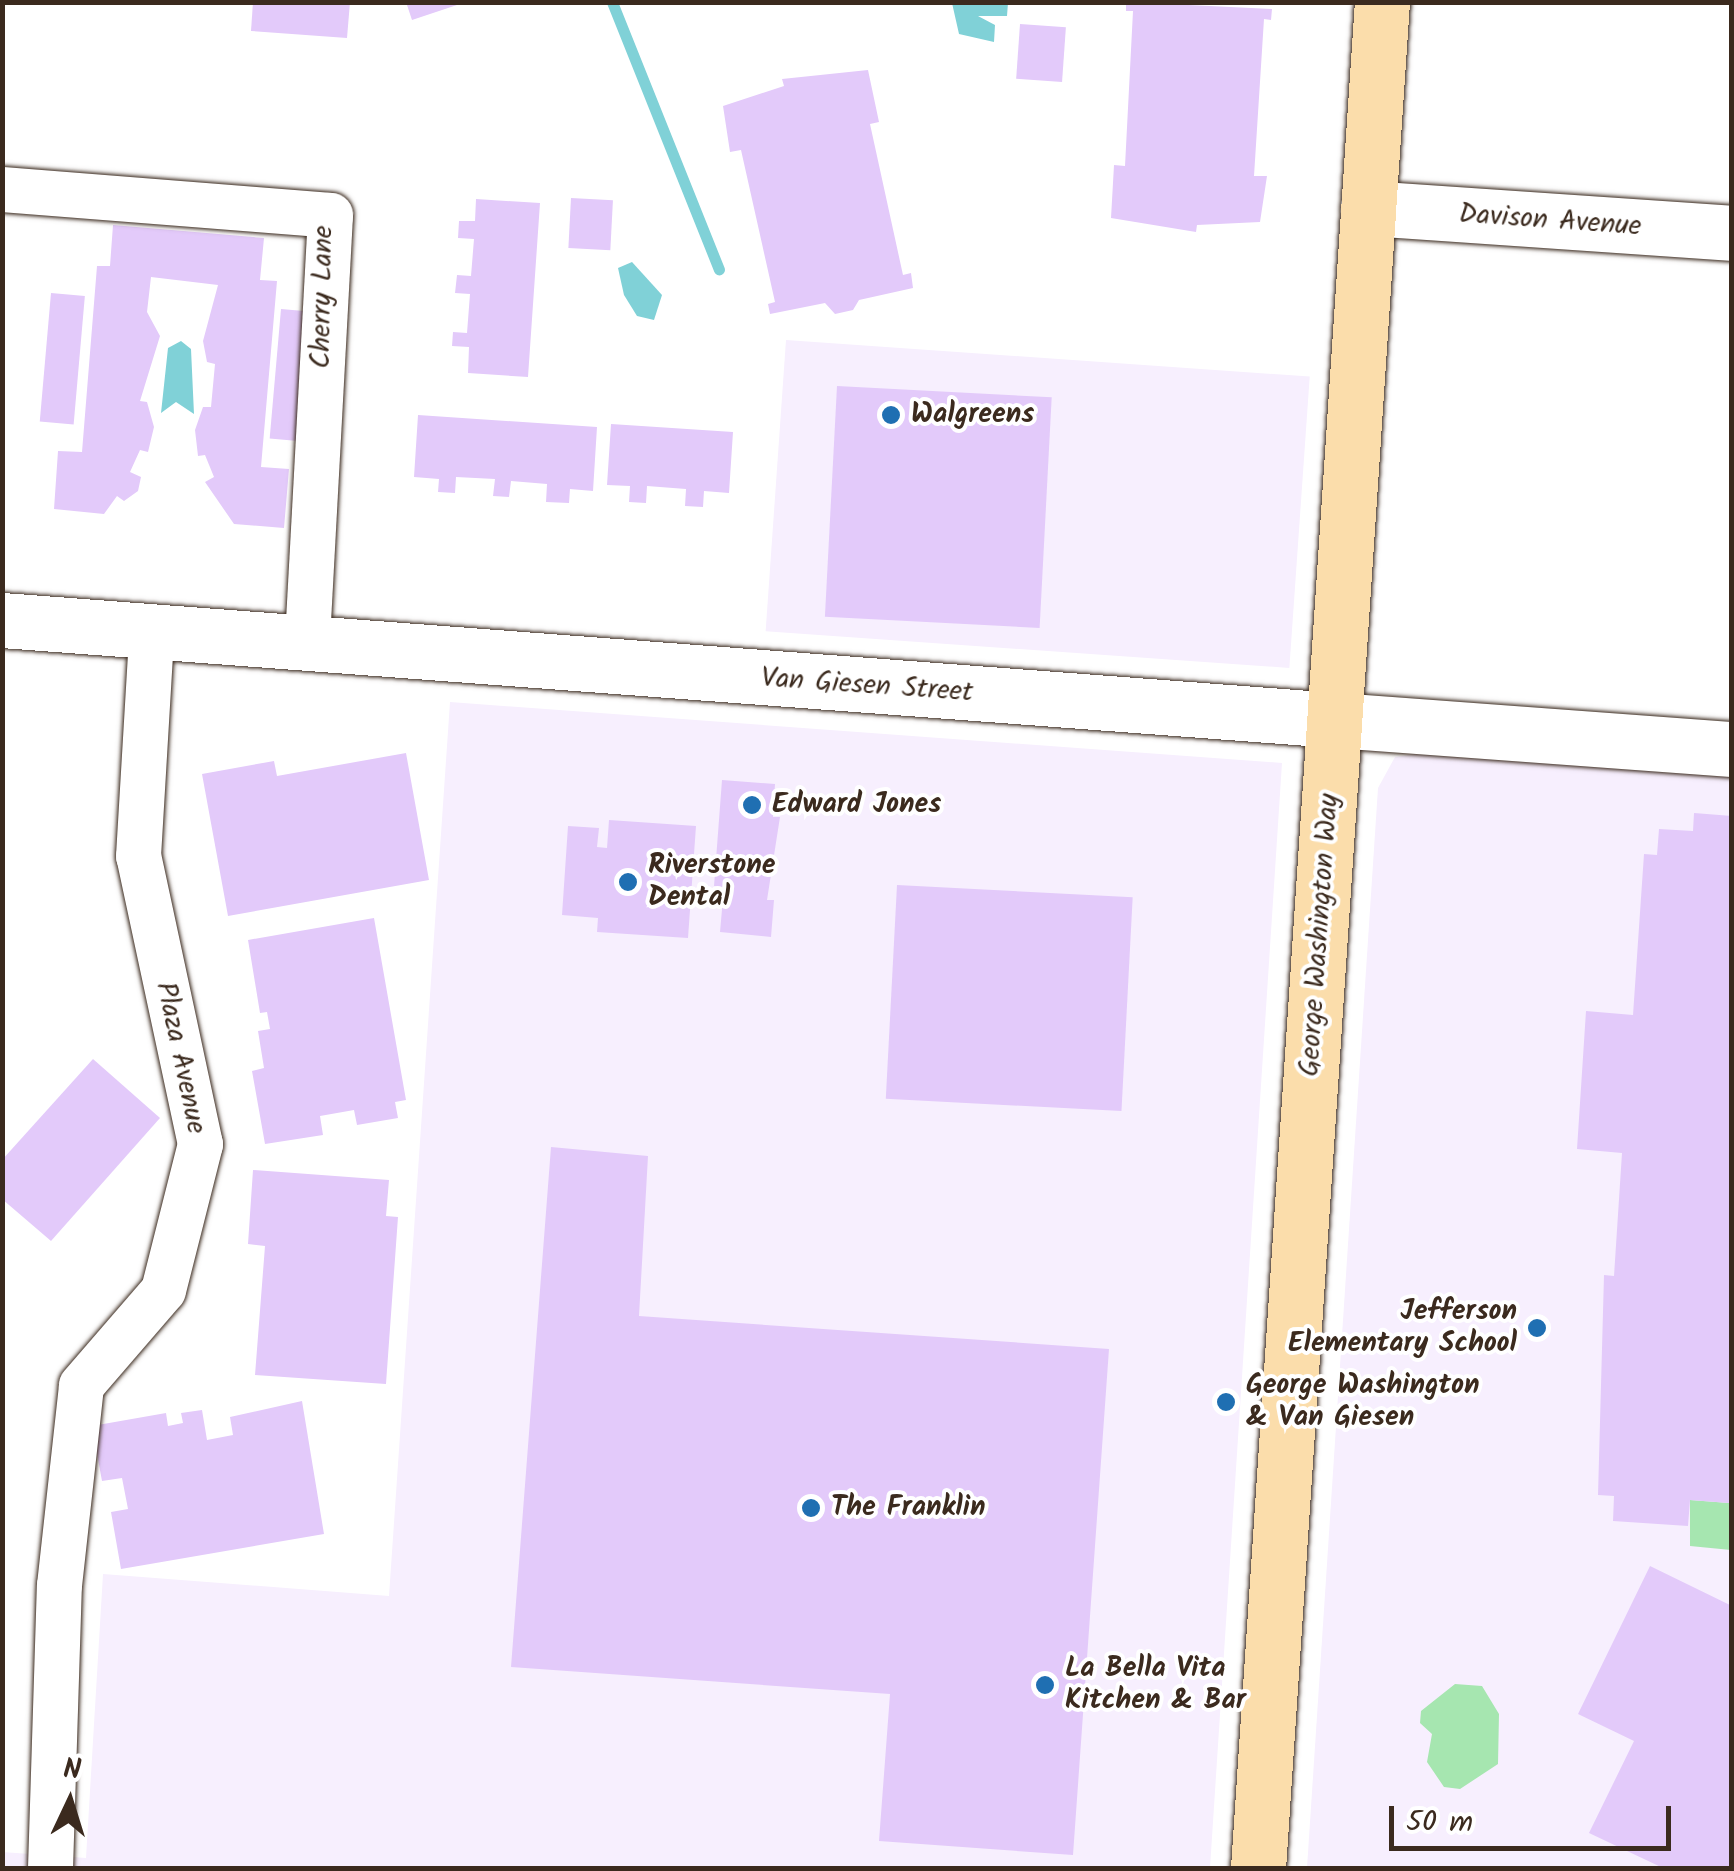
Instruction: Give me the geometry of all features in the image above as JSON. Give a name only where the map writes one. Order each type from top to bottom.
[{"type":"main road","name":"George Washington Way","points":[[1258,1868],[1382,2]]},
{"type":"main road","name":"Davison Avenue","points":[[1368,208],[1732,233]]},
{"type":"main road","name":"Van Giesen Street","points":[[2,620],[1732,749]]},
{"type":"street","name":"Cherry Lane","points":[[2,189],[330,214],[307,644]]},
{"type":"street","name":"Plaza Avenue","points":[[50,1868],[59,1585],[81,1386],[163,1290],[200,1144],[138,856],[151,634]]},
{"type":"shaded area","points":[[786,340],[1310,377],[1289,668],[766,631]]},
{"type":"shaded area","points":[[450,702],[1282,763],[1210,1868],[3,1868],[2,1852],[86,1858],[103,1574],[389,1596]]},
{"type":"shaded area","name":"Jefferson Elementary School","points":[[1416,754],[1731,776],[1731,1868],[1307,1868],[1378,788],[1395,757]]},
{"type":"green space","points":[[1731,1464],[1731,1550],[1690,1546],[1690,1500],[1729,1503]]},
{"type":"green space","points":[[1455,1684],[1482,1686],[1499,1714],[1498,1764],[1460,1789],[1444,1787],[1427,1762],[1432,1734],[1420,1723],[1421,1711]]},
{"type":"water","points":[[952,3],[1008,3],[1007,16],[978,16],[995,25],[994,42],[959,34]]},
{"type":"water","points":[[632,262],[662,295],[654,320],[637,316],[624,295],[618,268]]},
{"type":"water","points":[[181,341],[191,349],[194,414],[176,402],[161,413],[168,348]]},
{"type":"building","points":[[253,2],[350,2],[347,38],[251,31]]},
{"type":"building","points":[[406,2],[463,2],[463,3],[412,20]]},
{"type":"building","points":[[1126,2],[1272,9],[1271,20],[1264,19],[1254,176],[1267,176],[1260,222],[1197,225],[1196,232],[1111,218],[1114,165],[1125,166],[1133,11],[1126,11]]},
{"type":"building","points":[[1020,24],[1066,27],[1062,82],[1016,79]]},
{"type":"building","points":[[868,70],[879,122],[870,124],[903,275],[911,273],[913,288],[859,300],[853,310],[835,314],[825,303],[770,314],[768,304],[775,302],[741,150],[730,152],[723,106],[784,86],[782,79]]},
{"type":"building","points":[[571,198],[613,200],[610,250],[568,248]]},
{"type":"building","points":[[476,199],[540,203],[528,377],[468,373],[469,347],[452,346],[453,332],[467,333],[470,294],[455,293],[457,275],[471,276],[474,239],[458,238],[459,221],[475,221]]},
{"type":"building","points":[[113,225],[264,238],[260,280],[277,281],[261,467],[289,469],[284,528],[234,524],[205,482],[214,477],[205,455],[198,456],[195,430],[203,407],[211,407],[215,364],[207,362],[203,341],[218,285],[151,277],[147,312],[160,336],[140,401],[147,402],[154,427],[148,452],[140,450],[130,472],[141,477],[138,491],[124,501],[117,496],[104,514],[54,509],[58,451],[82,452],[97,266],[110,266]]},
{"type":"building","points":[[51,293],[85,296],[74,424],[40,422]]},
{"type":"building","points":[[281,309],[315,312],[304,441],[270,439]]},
{"type":"building","name":"Walgreens","points":[[837,386],[1052,397],[1040,628],[825,617]]},
{"type":"building","points":[[418,415],[597,427],[593,491],[570,489],[569,503],[546,502],[547,484],[511,481],[509,497],[493,496],[495,479],[456,477],[455,493],[438,492],[439,479],[414,477]]},
{"type":"building","points":[[611,424],[733,432],[729,493],[704,491],[703,507],[685,506],[686,489],[647,486],[646,503],[629,502],[630,486],[607,485]]},
{"type":"building","points":[[406,753],[429,880],[228,916],[202,774],[274,761],[277,776]]},
{"type":"building","points":[[722,780],[775,784],[773,817],[780,817],[767,900],[774,900],[771,937],[720,932],[724,887],[714,886]]},
{"type":"building","points":[[1694,813],[1732,816],[1732,1464],[1729,1503],[1690,1500],[1688,1526],[1613,1521],[1614,1496],[1598,1495],[1604,1275],[1614,1276],[1622,1153],[1577,1149],[1586,1011],[1633,1015],[1644,854],[1657,855],[1659,829],[1693,831]]},
{"type":"building","name":"Riverstone Dental","points":[[609,820],[696,826],[688,938],[597,932],[598,918],[562,915],[568,826],[599,828],[597,847],[607,848]]},
{"type":"building","points":[[897,885],[1133,897],[1121,1111],[886,1099]]},
{"type":"building","points":[[374,918],[406,1100],[395,1102],[398,1118],[357,1125],[354,1110],[320,1116],[323,1135],[265,1144],[252,1071],[264,1068],[258,1031],[270,1029],[267,1012],[260,1013],[248,940]]},
{"type":"building","points":[[93,1059],[160,1118],[51,1241],[2,1199],[2,1160]]},
{"type":"building","name":"The Franklin","points":[[551,1147],[648,1156],[639,1316],[1109,1349],[1073,1855],[879,1841],[890,1694],[511,1667]]},
{"type":"building","points":[[253,1170],[389,1180],[386,1216],[398,1217],[386,1384],[255,1375],[265,1246],[248,1244]]},
{"type":"building","points":[[302,1401],[324,1534],[121,1569],[111,1512],[128,1509],[122,1478],[102,1481],[92,1426],[166,1413],[168,1426],[183,1423],[181,1413],[202,1410],[207,1440],[233,1435],[230,1417]]},
{"type":"building","points":[[1650,1566],[1732,1606],[1732,1868],[1663,1868],[1589,1833],[1634,1741],[1578,1714]]},
{"type":"waterway","points":[[612,2],[719,269]]},
{"type":"place","name":"Walgreens","points":[[891,415]]},
{"type":"place","name":"Edward Jones","points":[[752,805]]},
{"type":"place","name":"Riverstone Dental","points":[[628,882]]},
{"type":"place","name":"Jefferson Elementary School","points":[[1537,1328]]},
{"type":"place","name":"George Washington & Van Giesen","points":[[1226,1402]]},
{"type":"place","name":"The Franklin","points":[[811,1508]]},
{"type":"place","name":"La Bella Vita Kitchen & Bar","points":[[1045,1685]]}]
